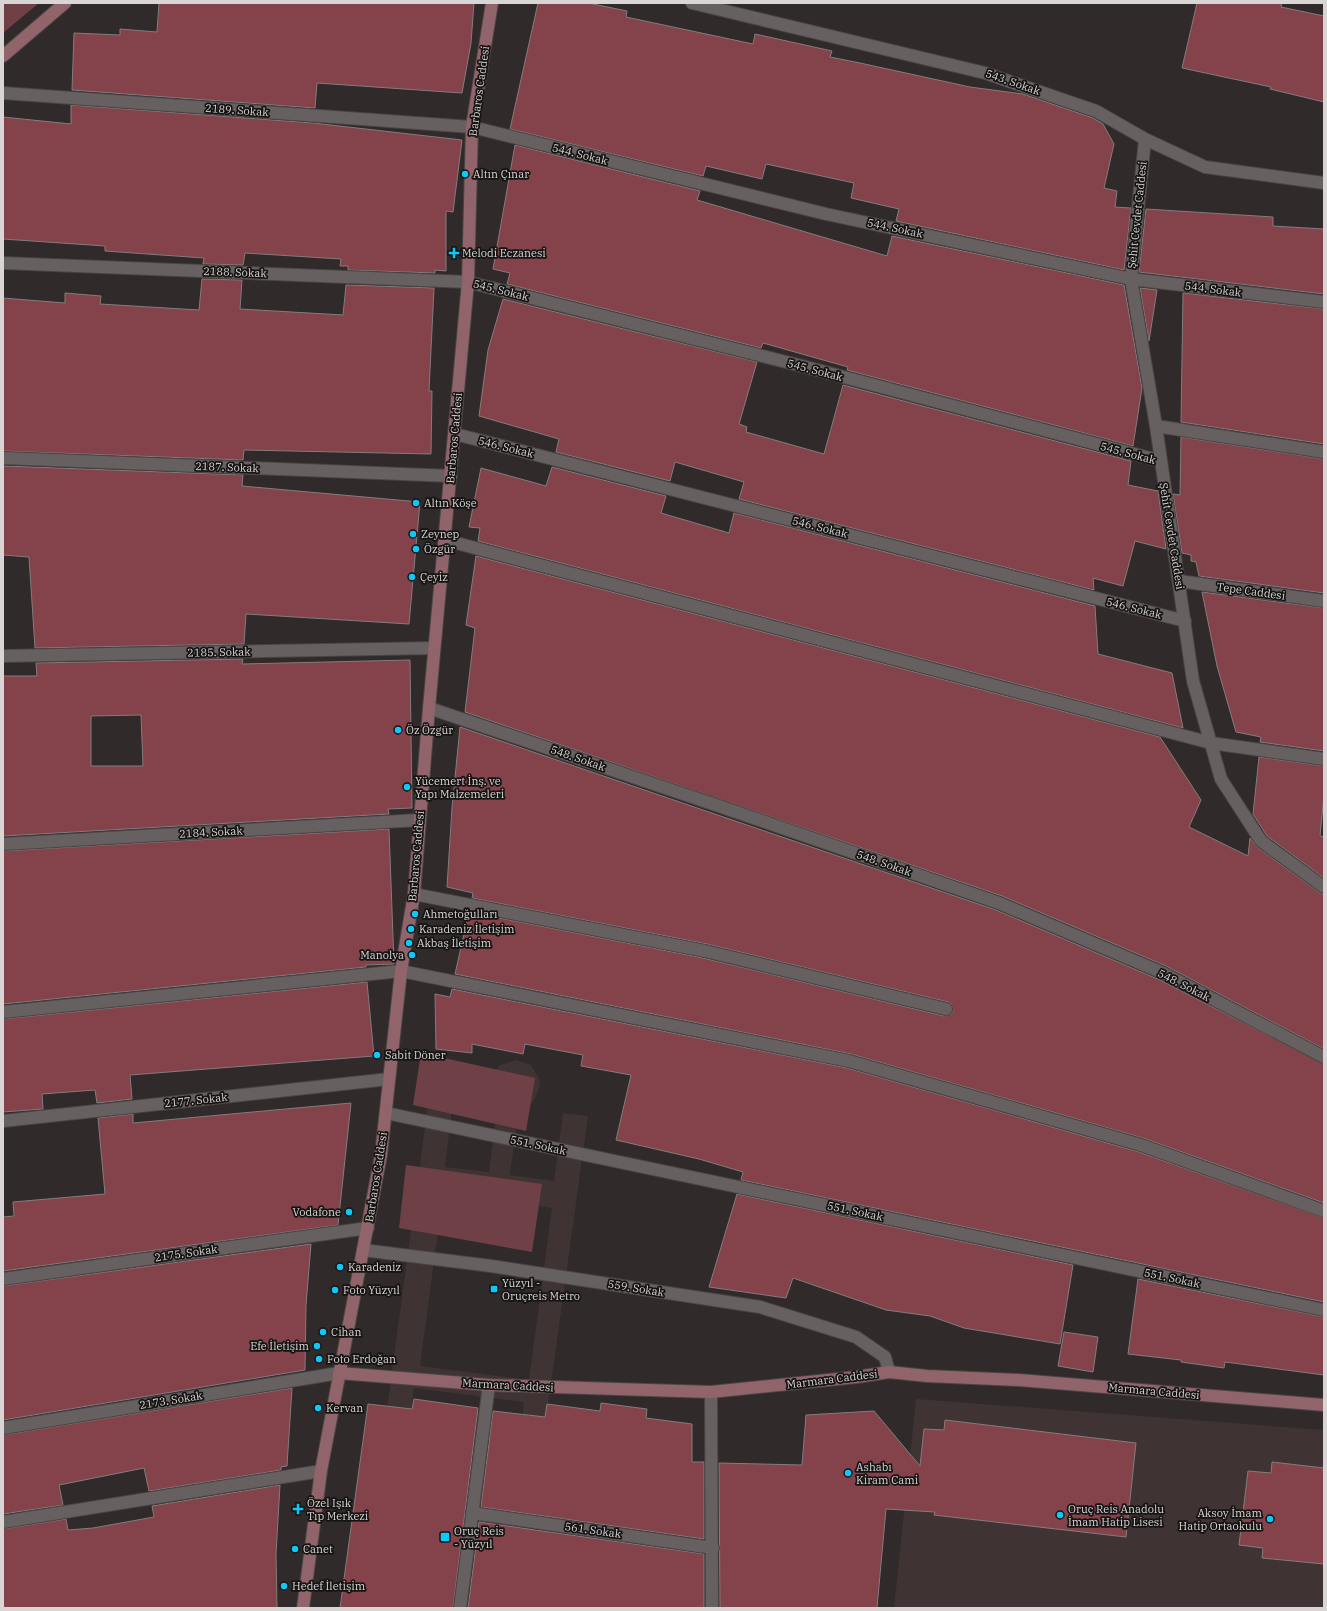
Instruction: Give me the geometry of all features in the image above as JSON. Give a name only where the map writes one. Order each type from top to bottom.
[{"type":"main road","points":[[3,56],[65,3]]},
{"type":"main road","name":"Barbaros Caddesi","points":[[303,1608],[321,1471],[338,1373],[382,1155],[401,971],[414,894],[434,648],[468,282],[472,128],[492,3]]},
{"type":"main road","name":"Marmara Caddesi","points":[[338,1373],[489,1385],[711,1392],[890,1372],[927,1376],[1019,1380],[1324,1405]]},
{"type":"street","name":"543. Sokak","points":[[692,3],[985,73],[1096,111],[1145,139],[1205,167],[1324,183]]},
{"type":"street","name":"2189. Sokak","points":[[3,93],[472,128]]},
{"type":"street","name":"544. Sokak","points":[[472,128],[826,214],[1131,279],[1324,302]]},
{"type":"street","name":"Şehit Cevdet Caddesi","points":[[1145,139],[1131,279],[1156,426],[1193,680],[1222,779],[1261,841],[1324,886]]},
{"type":"street","name":"2188. Sokak","points":[[3,263],[468,282]]},
{"type":"street","name":"545. Sokak","points":[[468,282],[806,367],[1161,461]]},
{"type":"street","points":[[1156,426],[1324,452]]},
{"type":"street","name":"546. Sokak","points":[[455,434],[1185,621]]},
{"type":"street","name":"2187. Sokak","points":[[3,458],[451,476]]},
{"type":"street","points":[[445,540],[1211,743],[1324,760]]},
{"type":"street","name":"Tepe Caddesi","points":[[1179,582],[1324,601]]},
{"type":"street","name":"2185. Sokak","points":[[3,656],[434,648]]},
{"type":"street","name":"548. Sokak","points":[[429,708],[999,903],[1163,973],[1324,1057]]},
{"type":"street","name":"2184. Sokak","points":[[3,844],[419,820]]},
{"type":"street","points":[[414,894],[705,951],[946,1009]]},
{"type":"street","points":[[3,1012],[401,971],[849,1061],[1141,1145],[1324,1211]]},
{"type":"street","name":"2177. Sokak","points":[[3,1121],[389,1079]]},
{"type":"street","name":"551. Sokak","points":[[386,1113],[1324,1310]]},
{"type":"street","name":"2175. Sokak","points":[[3,1279],[368,1228]]},
{"type":"street","name":"559. Sokak","points":[[363,1250],[491,1266],[760,1307],[856,1337],[885,1357],[890,1372]]},
{"type":"street","name":"2173. Sokak","points":[[3,1428],[338,1373]]},
{"type":"street","points":[[460,1608],[489,1385]]},
{"type":"street","points":[[711,1392],[713,1548],[712,1608]]},
{"type":"street","points":[[3,1522],[321,1471]]},
{"type":"street","name":"561. Sokak","points":[[472,1513],[713,1548]]},
{"type":"shaded area","points":[[3,3],[39,3],[3,33]]},
{"type":"shaded area","points":[[421,1053],[535,1078],[526,1131],[413,1105]]},
{"type":"shaded area","points":[[516,1060],[531,1065],[539,1078],[540,1086],[534,1100],[528,1106],[519,1108],[510,1175],[554,1181],[563,1113],[588,1116],[520,1608],[502,1550],[460,1544],[360,1608],[429,1098],[453,1102],[445,1167],[489,1172],[498,1102],[495,1071],[500,1065]],"holes":[[[443,1194],[552,1208],[529,1380],[420,1366]],[[414,1388],[524,1402],[509,1520],[399,1506]]]},
{"type":"shaded area","points":[[406,1165],[542,1184],[532,1252],[399,1228]]},
{"type":"shaded area","name":"Oruç Reis Anadolu İmam Hatip Lisesi","points":[[916,1399],[1324,1430],[1324,1608],[894,1608]]},
{"type":"building","points":[[159,3],[474,3],[471,43],[462,93],[317,83],[315,108],[72,90],[74,33],[120,35],[120,29],[157,32]]},
{"type":"building","points":[[538,3],[588,3],[627,11],[626,17],[753,44],[755,34],[832,51],[830,57],[970,87],[1023,94],[1093,118],[1103,124],[1114,144],[1104,188],[1117,191],[1115,207],[1131,208],[1124,270],[896,221],[899,209],[851,198],[854,183],[766,164],[762,179],[706,166],[703,176],[510,129]]},
{"type":"building","points":[[1197,3],[1282,3],[1281,7],[1324,16],[1324,102],[1270,89],[1271,87],[1182,68]]},
{"type":"building","points":[[71,105],[313,123],[462,140],[453,212],[446,211],[446,271],[435,270],[435,273],[348,270],[348,266],[340,266],[341,259],[245,253],[243,265],[203,264],[204,258],[105,251],[105,246],[3,239],[3,117],[71,124]]},
{"type":"building","points":[[515,145],[700,191],[697,200],[887,256],[892,236],[1124,285],[1142,388],[1133,446],[847,370],[848,367],[763,343],[761,348],[507,284],[510,273],[493,269]]},
{"type":"building","points":[[1146,209],[1273,217],[1273,226],[1324,229],[1324,294],[1139,272]]},
{"type":"building","points":[[202,279],[242,280],[240,309],[343,315],[346,285],[434,288],[429,391],[432,391],[431,454],[244,450],[243,460],[3,451],[3,298],[65,303],[65,293],[101,296],[100,304],[199,310]]},
{"type":"building","points":[[1140,288],[1157,290],[1149,341]]},
{"type":"building","points":[[1183,293],[1324,309],[1324,444],[1181,422]]},
{"type":"building","points":[[503,299],[757,362],[739,424],[747,427],[746,432],[824,454],[843,385],[1131,461],[1128,485],[1158,491],[1166,549],[1135,541],[1123,586],[1093,578],[1094,590],[739,499],[744,482],[675,462],[670,481],[556,452],[559,439],[479,416],[488,350]]},
{"type":"building","points":[[1181,437],[1324,459],[1324,593],[1199,576],[1196,562],[1191,561],[1191,555],[1182,553],[1173,494],[1180,495]]},
{"type":"building","points":[[3,466],[243,475],[242,486],[420,502],[409,624],[246,614],[244,644],[35,648],[29,557],[3,555]]},
{"type":"building","points":[[552,467],[666,496],[661,513],[729,533],[734,513],[1095,606],[1098,654],[1172,673],[1183,728],[478,541],[480,528],[469,527],[481,468],[546,486]]},
{"type":"building","points":[[476,556],[1160,737],[1201,800],[1189,827],[1248,856],[1250,838],[1257,847],[1320,893],[1324,894],[1324,1049],[1166,966],[1002,896],[465,712],[475,628],[466,625]]},
{"type":"building","points":[[1202,592],[1324,608],[1324,751],[1260,742],[1261,737],[1236,732],[1217,666]]},
{"type":"building","points":[[243,659],[242,664],[410,660],[412,808],[388,809],[389,814],[3,836],[3,676],[37,676],[36,663]],"holes":[[[141,715],[143,766],[91,766],[91,716]]]},
{"type":"building","points":[[460,727],[996,910],[1160,980],[1324,1064],[1324,1203],[1143,1138],[851,1054],[455,974],[469,912],[703,958],[944,1016],[951,1014],[953,1010],[951,1004],[948,1002],[707,944],[472,898],[473,893],[447,887],[452,808]]},
{"type":"building","points":[[1259,757],[1324,766],[1324,795],[1320,836],[1324,837],[1324,878],[1267,836],[1253,814]]},
{"type":"building","points":[[389,829],[394,964],[366,965],[366,967],[3,1004],[3,851]]},
{"type":"building","points":[[367,982],[374,1056],[130,1075],[132,1099],[97,1103],[95,1090],[42,1094],[43,1109],[3,1112],[3,1019]]},
{"type":"building","points":[[452,989],[847,1068],[1139,1152],[1324,1218],[1324,1302],[741,1180],[743,1172],[699,1159],[616,1140],[631,1075],[581,1066],[583,1055],[525,1044],[523,1054],[472,1044],[472,1053],[436,1049],[435,994],[450,997]]},
{"type":"building","points":[[351,1103],[338,1225],[3,1271],[3,1217],[14,1216],[13,1202],[105,1194],[98,1118],[133,1114],[133,1123]]},
{"type":"building","points":[[737,1194],[1073,1265],[1060,1344],[964,1328],[930,1316],[886,1310],[793,1278],[786,1298],[709,1287]]},
{"type":"building","points":[[311,1244],[306,1305],[305,1370],[3,1420],[3,1286]]},
{"type":"building","points":[[1138,1279],[1324,1317],[1324,1375],[1225,1362],[1224,1368],[1181,1362],[1181,1360],[1128,1354]]},
{"type":"building","points":[[1064,1332],[1098,1337],[1093,1372],[1058,1366]]},
{"type":"building","points":[[292,1388],[287,1466],[281,1467],[281,1470],[149,1491],[144,1468],[59,1485],[63,1505],[3,1514],[3,1435]]},
{"type":"building","points":[[414,1399],[478,1408],[453,1608],[340,1608],[368,1404],[412,1409]]},
{"type":"building","points":[[601,1403],[647,1409],[646,1418],[692,1424],[692,1462],[704,1462],[704,1539],[481,1507],[493,1411],[545,1417],[547,1404],[600,1411]]},
{"type":"building","points":[[874,1411],[920,1466],[924,1429],[944,1430],[945,1420],[1136,1443],[1126,1537],[934,1515],[935,1512],[886,1509],[877,1608],[720,1608],[719,1463],[802,1465],[806,1415]]},
{"type":"building","points":[[1272,1462],[1324,1468],[1324,1564],[1262,1558],[1263,1548],[1239,1545],[1248,1471],[1271,1473]]},
{"type":"building","points":[[280,1485],[276,1554],[277,1608],[3,1608],[3,1529],[66,1519],[68,1530],[93,1528],[154,1517],[152,1506]]},
{"type":"building","points":[[479,1522],[704,1554],[704,1608],[468,1608]]},
{"type":"place","name":"Altın Çınar","points":[[465,174]]},
{"type":"place","name":"Melodi Eczanesi","points":[[454,253]]},
{"type":"place","name":"Altın Köşe","points":[[416,503]]},
{"type":"place","name":"Zeynep","points":[[413,534]]},
{"type":"place","name":"Özgür","points":[[416,549]]},
{"type":"place","name":"Çeyiz","points":[[412,577]]},
{"type":"place","name":"Öz Özgür","points":[[398,730]]},
{"type":"place","name":"Yücemert İnş. ve Yapı Malzemeleri","points":[[407,787]]},
{"type":"place","name":"Ahmetoğulları","points":[[415,914]]},
{"type":"place","name":"Karadeniz İletişim","points":[[411,929]]},
{"type":"place","name":"Akbaş İletişim","points":[[409,943]]},
{"type":"place","name":"Manolya","points":[[412,955]]},
{"type":"place","name":"Sabit Döner","points":[[377,1055]]},
{"type":"place","name":"Vodafone","points":[[349,1212]]},
{"type":"place","name":"Karadeniz","points":[[340,1267]]},
{"type":"place","name":"Yüzyıl - Oruçreis Metro","points":[[494,1289]]},
{"type":"place","name":"Foto Yüzyıl","points":[[335,1290]]},
{"type":"place","name":"Cihan","points":[[323,1332]]},
{"type":"place","name":"Efe İletişim","points":[[317,1346]]},
{"type":"place","name":"Foto Erdoğan","points":[[319,1359]]},
{"type":"place","name":"Kervan","points":[[318,1408]]},
{"type":"place","name":"Ashabı Kiram Cami","points":[[848,1473]]},
{"type":"place","name":"Özel Işık Tıp Merkezi","points":[[298,1509]]},
{"type":"place","name":"Oruç Reis Anadolu İmam Hatip Lisesi","points":[[1060,1515]]},
{"type":"place","name":"Aksoy İmam Hatip Ortaokulu","points":[[1270,1519]]},
{"type":"place","name":"Oruç Reis - Yüzyıl","points":[[445,1537]]},
{"type":"place","name":"Canet","points":[[295,1549]]},
{"type":"place","name":"Hedef İletişim","points":[[284,1586]]}]
